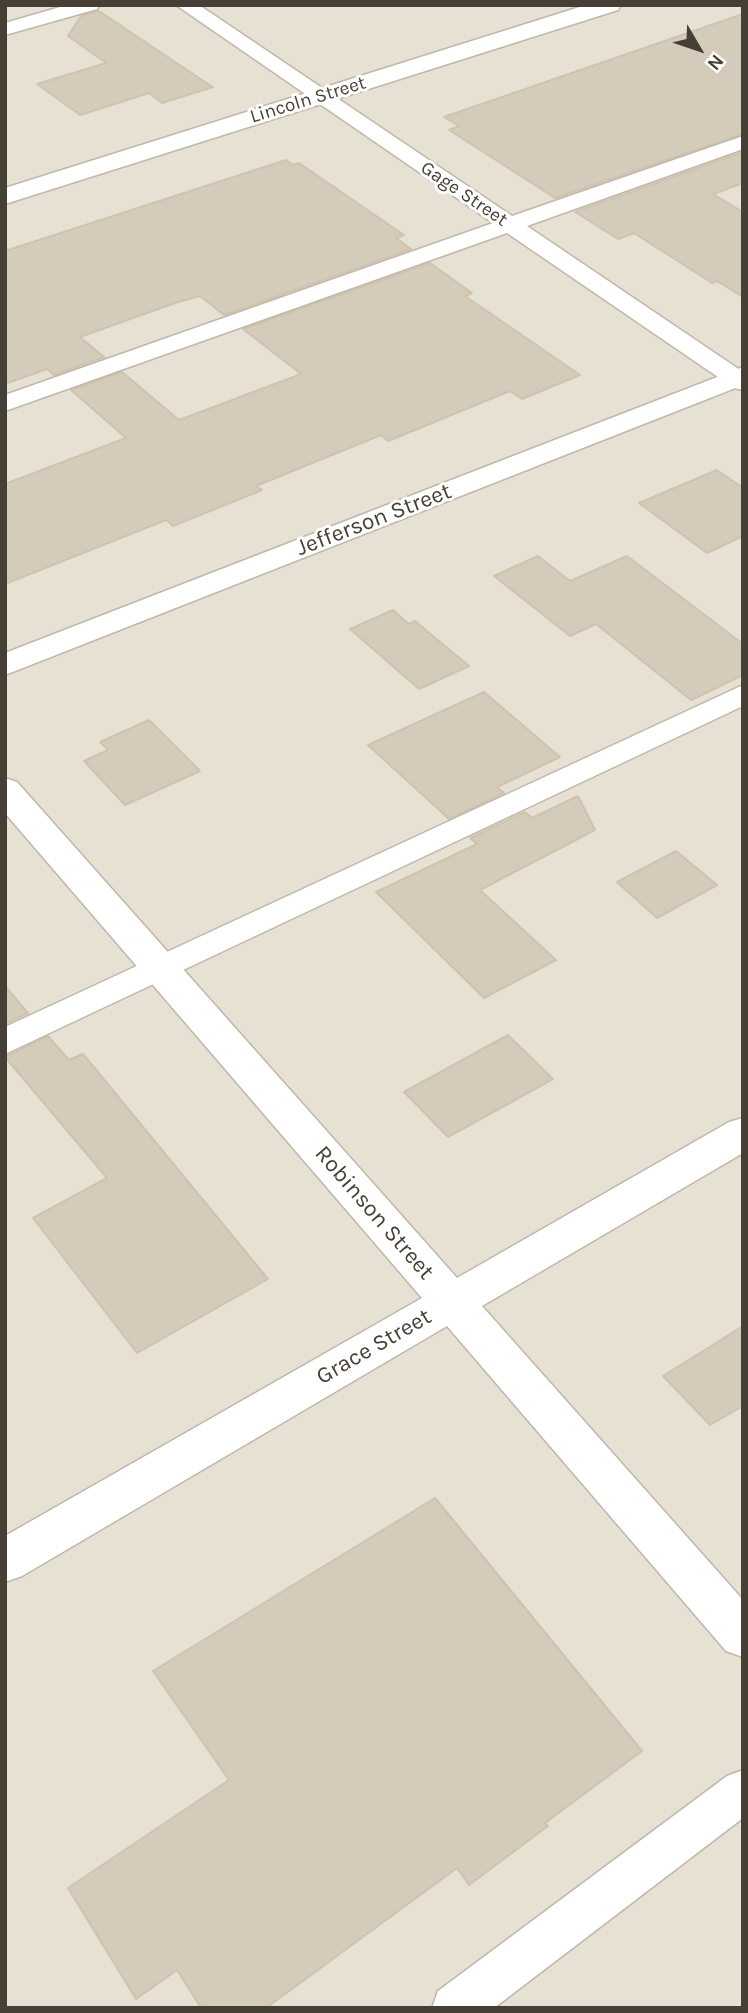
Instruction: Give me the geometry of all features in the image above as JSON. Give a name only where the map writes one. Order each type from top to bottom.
[{"type":"street","name":"Lincoln Street","points":[[5,195],[610,5]]},
{"type":"street","name":"Jefferson Street","points":[[5,665],[740,379]]},
{"type":"street","name":"Robinson Street","points":[[5,790],[743,1635]]},
{"type":"street","name":"Grace Street","points":[[5,1561],[743,1133]]},
{"type":"lane","points":[[5,29],[90,5]]},
{"type":"lane","name":"Gage Street","points":[[186,5],[740,379]]},
{"type":"lane","points":[[5,404],[743,142]]},
{"type":"lane","points":[[5,1042],[743,694]]},
{"type":"lane","points":[[455,2008],[743,1791]]},
{"type":"shaded area","points":[[5,5],[743,5],[743,2008],[5,2008]]},
{"type":"building","points":[[99,11],[213,87],[162,103],[149,93],[80,115],[37,84],[106,63],[68,36],[81,16]]},
{"type":"building","points":[[743,14],[743,134],[555,198],[449,130],[459,126],[444,117]]},
{"type":"building","points":[[743,152],[743,183],[713,194],[743,212],[743,297],[717,281],[712,283],[634,233],[618,239],[575,212]]},
{"type":"building","points":[[286,160],[293,165],[299,163],[404,235],[396,238],[411,249],[224,315],[200,296],[175,303],[80,337],[104,357],[54,375],[47,369],[5,384],[5,251]]},
{"type":"building","points":[[430,263],[472,293],[465,296],[580,375],[522,399],[510,391],[388,441],[381,435],[256,486],[262,490],[173,526],[166,520],[5,584],[5,484],[126,438],[71,390],[122,372],[179,420],[301,374],[243,329]]},
{"type":"building","points":[[717,470],[743,488],[743,536],[707,553],[639,503]]},
{"type":"building","points":[[538,556],[570,581],[627,556],[743,644],[743,675],[691,700],[596,624],[570,636],[494,576]]},
{"type":"building","points":[[393,610],[409,624],[415,621],[469,666],[419,689],[350,629]]},
{"type":"building","points":[[484,692],[560,757],[497,787],[504,793],[449,819],[368,745]]},
{"type":"building","points":[[149,720],[200,771],[125,805],[84,761],[108,750],[100,742]]},
{"type":"building","points":[[578,796],[595,830],[480,890],[556,960],[484,998],[376,892],[477,844],[470,838],[525,812],[532,818]]},
{"type":"building","points":[[676,851],[717,885],[657,918],[617,882]]},
{"type":"building","points":[[5,986],[28,1013],[5,1024]]},
{"type":"building","points":[[508,1035],[553,1079],[448,1137],[404,1092]]},
{"type":"building","points":[[48,1036],[69,1060],[83,1054],[268,1279],[137,1353],[33,1218],[107,1178],[5,1057]]},
{"type":"building","points":[[743,1326],[743,1406],[710,1425],[663,1376]]},
{"type":"building","points":[[435,1498],[642,1751],[545,1823],[548,1826],[469,1885],[457,1868],[266,2008],[201,2008],[177,1970],[136,1999],[68,1888],[229,1780],[153,1671]]}]
